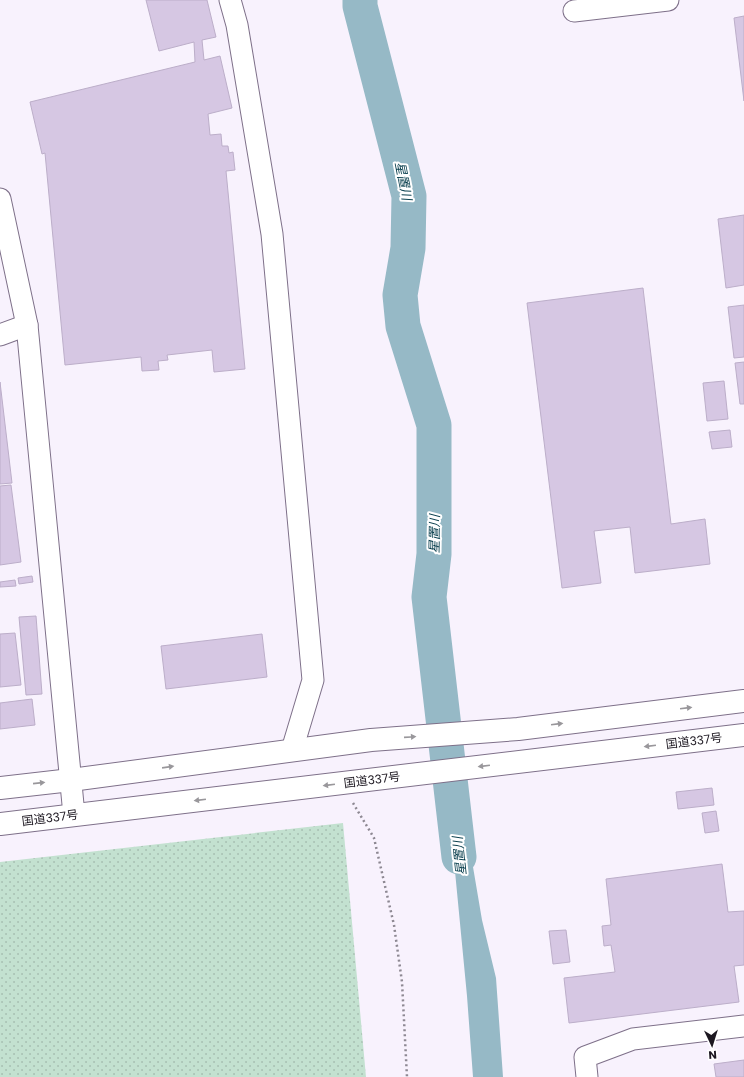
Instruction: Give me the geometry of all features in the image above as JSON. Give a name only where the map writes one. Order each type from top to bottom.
[{"type":"highway","points":[[0,788],[371,740],[518,729],[744,701]]},
{"type":"highway","name":"国道337号","points":[[0,824],[744,735]]},
{"type":"street","points":[[230,0],[236,25],[272,234],[312,680],[292,750]]},
{"type":"street","points":[[574,11],[668,0]]},
{"type":"street","points":[[0,200],[27,325],[74,815]]},
{"type":"street","points":[[0,335],[27,325]]},
{"type":"street","points":[[587,1077],[585,1057],[633,1039],[744,1026]]},
{"type":"path","points":[[341,783],[374,838],[390,910],[402,982],[407,1077]]},
{"type":"green space","points":[[343,823],[366,1077],[0,1077],[0,862]]},
{"type":"water","points":[[463,808],[482,920],[496,978],[503,1077],[473,1077],[467,996],[449,809]]},
{"type":"building","points":[[146,0],[207,0],[216,37],[202,40],[204,60],[220,56],[232,108],[208,114],[210,135],[221,134],[222,146],[228,146],[229,153],[233,152],[235,170],[226,171],[245,369],[214,372],[212,350],[167,355],[168,360],[158,361],[159,370],[142,371],[141,357],[65,365],[45,153],[42,154],[30,102],[195,62],[194,42],[159,51]]},
{"type":"building","points":[[744,16],[744,101],[734,18]]},
{"type":"building","points":[[744,215],[744,285],[726,288],[718,219]]},
{"type":"building","points":[[643,288],[671,524],[705,519],[710,564],[635,573],[630,527],[594,531],[601,583],[562,588],[527,303]]},
{"type":"building","points":[[744,305],[744,357],[734,358],[728,307]]},
{"type":"building","points":[[744,362],[744,404],[740,404],[735,363]]},
{"type":"building","points":[[724,381],[728,419],[707,421],[703,383]]},
{"type":"building","points":[[0,382],[12,483],[0,484]]},
{"type":"building","points":[[730,430],[732,447],[712,449],[709,432]]},
{"type":"building","points":[[11,485],[21,562],[0,565],[0,486]]},
{"type":"building","points":[[32,576],[33,582],[19,584],[18,578]]},
{"type":"building","points":[[15,580],[16,586],[0,587],[0,582]]},
{"type":"building","points":[[36,616],[42,694],[26,695],[19,617]]},
{"type":"building","points":[[15,633],[21,685],[0,687],[0,634]]},
{"type":"building","points":[[262,634],[267,677],[166,689],[161,646]]},
{"type":"building","points":[[32,699],[35,725],[0,729],[0,703]]},
{"type":"building","points":[[712,788],[714,805],[678,809],[676,792]]},
{"type":"building","points":[[716,811],[719,831],[705,833],[702,813]]},
{"type":"building","points":[[722,864],[728,912],[744,911],[744,965],[734,966],[739,1002],[569,1023],[564,978],[615,972],[611,945],[604,946],[602,926],[611,925],[606,879]]},
{"type":"building","points":[[566,930],[570,962],[553,964],[549,931]]},
{"type":"building","points":[[744,1060],[744,1077],[716,1077],[714,1064]]},
{"type":"waterway","name":"星置川","points":[[360,0],[360,6],[409,196],[408,248],[400,295],[403,326],[434,425],[434,554],[429,597],[459,857]]}]
